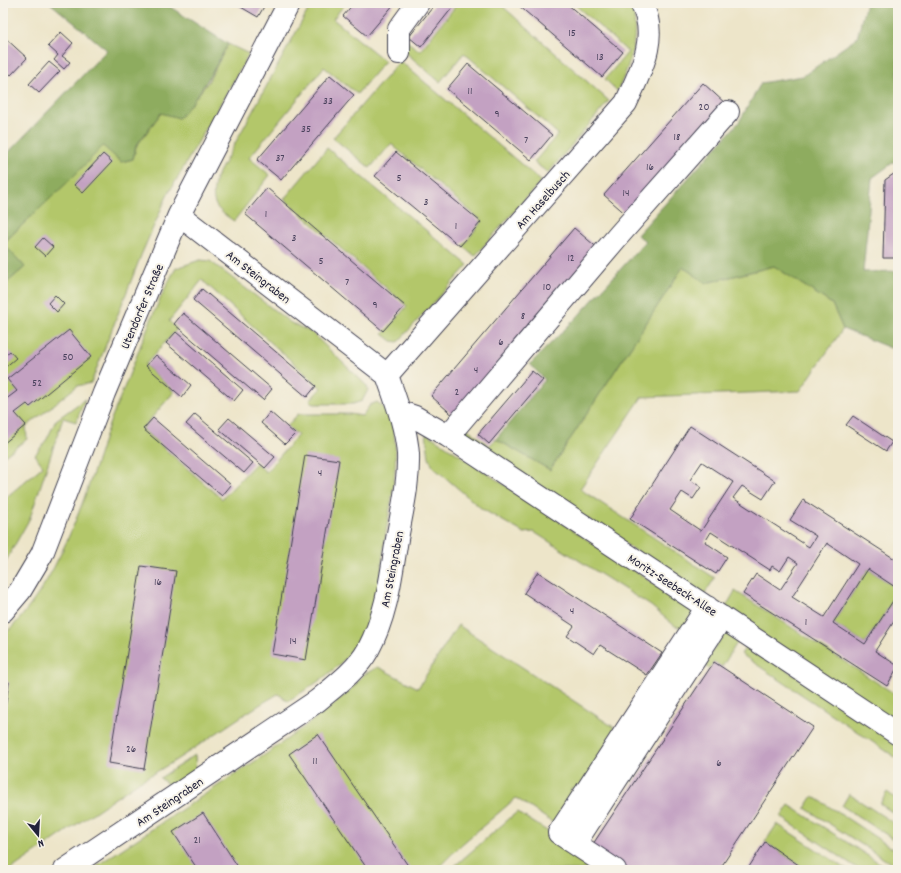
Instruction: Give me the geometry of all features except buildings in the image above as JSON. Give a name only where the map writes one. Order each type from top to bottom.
[{"type":"street","name":"Utendorfer Straße","points":[[3,611],[20,591],[47,542],[94,418],[179,215],[289,3]]},
{"type":"street","points":[[399,53],[399,29],[418,3]]},
{"type":"street","name":"Am Haselbusch","points":[[387,375],[626,103],[642,69],[649,48],[649,29],[645,10],[641,3]]},
{"type":"street","points":[[448,436],[619,235],[728,112]]},
{"type":"street","name":"Am Steingraben","points":[[65,870],[317,701],[344,677],[368,651],[384,610],[408,474],[406,434],[387,375],[179,215]]},
{"type":"street","name":"Moritz-Seebeck-Allee","points":[[400,412],[415,417],[448,436],[898,734]]},
{"type":"street","points":[[581,834],[715,612]]},
{"type":"street","points":[[614,870],[559,833],[715,612]]},
{"type":"green space","points":[[50,3],[164,3],[228,44],[206,82],[187,109],[179,118],[161,113],[136,146],[133,159],[121,162],[103,146],[70,180],[3,243],[3,158],[107,50]]},
{"type":"green space","points":[[312,3],[346,3],[333,19],[385,61],[357,94],[324,67],[249,158],[270,175],[234,221],[222,212],[215,204],[213,193],[216,178]]},
{"type":"green space","points":[[458,3],[499,3],[609,101],[548,173],[534,162],[558,134],[464,53],[440,82],[404,51],[405,40],[420,51]]},
{"type":"green space","points":[[573,3],[632,3],[635,26],[633,48],[627,70],[617,91],[605,79],[628,52]]},
{"type":"green space","points":[[866,3],[898,3],[898,159],[872,178],[863,272],[898,271],[898,351],[843,329],[832,304],[774,266],[706,283],[683,267],[550,470],[496,439],[545,380],[530,364],[579,315],[646,241],[637,235],[739,122],[761,83],[803,76],[857,38]]},
{"type":"green space","points":[[228,44],[249,54],[167,196],[142,253],[91,383],[77,386],[26,427],[27,439],[3,457],[3,286],[25,267],[3,244],[103,145],[121,162],[133,159],[136,147],[161,113],[191,104],[208,82]]},
{"type":"green space","points":[[400,61],[541,181],[475,256],[463,246],[482,221],[391,144],[370,168],[333,138]]},
{"type":"green space","points":[[327,148],[468,265],[398,342],[392,341],[383,334],[407,306],[284,199]]},
{"type":"green space","points":[[3,243],[25,267],[3,286]]},
{"type":"green space","points":[[200,260],[210,261],[291,323],[311,332],[367,386],[368,390],[362,401],[353,404],[314,404],[310,400],[321,388],[202,280],[169,321],[177,329],[145,365],[174,392],[142,429],[222,499],[256,463],[266,472],[298,435],[287,426],[298,414],[350,414],[362,416],[370,405],[377,402],[387,412],[393,426],[395,463],[394,483],[381,574],[371,616],[366,629],[352,651],[318,682],[288,701],[278,694],[260,704],[175,761],[140,781],[10,870],[3,870],[3,636],[22,616],[39,593],[67,540],[79,513],[110,422],[153,316],[176,268]]},
{"type":"green space","points":[[774,266],[832,304],[843,329],[800,391],[642,397],[580,489],[715,578],[703,596],[460,433],[464,426],[489,446],[496,439],[550,470],[683,267],[706,283]]},
{"type":"green space","points":[[85,399],[76,422],[63,418],[30,518],[3,566],[3,500],[43,466],[35,455],[47,439],[56,420]]},
{"type":"green space","points":[[426,433],[695,611],[684,628],[675,626],[651,606],[534,532],[524,533],[482,509],[433,467],[429,458]]},
{"type":"green space","points":[[868,569],[898,589],[898,593],[865,644],[833,623]]},
{"type":"green space","points":[[735,591],[898,696],[898,725],[724,610]]},
{"type":"green space","points":[[458,625],[615,728],[580,793],[572,788],[570,791],[578,796],[558,826],[516,798],[462,844],[436,870],[90,870],[272,750],[327,710],[348,692],[363,675],[378,667],[418,688]]},
{"type":"green space","points":[[727,630],[740,638],[722,667],[714,662],[709,669],[703,664]]},
{"type":"green space","points":[[748,644],[898,745],[898,759],[741,654]]},
{"type":"green space","points":[[195,755],[196,772],[173,789],[160,778]]},
{"type":"green space","points":[[887,792],[898,800],[898,816],[880,804]]},
{"type":"green space","points":[[849,794],[898,826],[898,842],[842,806]]},
{"type":"green space","points":[[813,796],[898,852],[898,868],[805,808]]},
{"type":"green space","points":[[789,805],[890,870],[860,870],[781,817]]},
{"type":"green space","points":[[517,812],[609,870],[450,870]]},
{"type":"green space","points":[[777,824],[848,870],[806,870],[765,842]]}]
